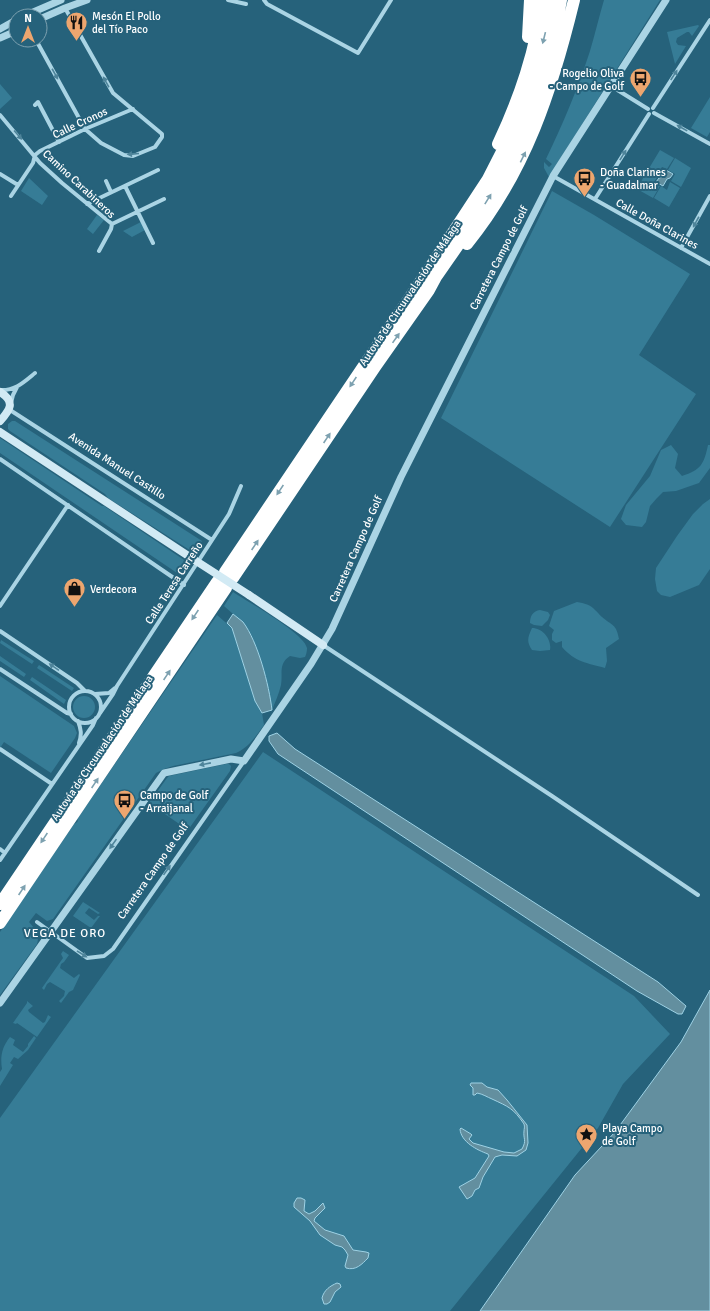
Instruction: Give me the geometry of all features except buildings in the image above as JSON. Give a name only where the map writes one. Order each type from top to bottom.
[{"type":"highway","points":[[433,263],[436,251],[483,175],[515,104],[528,66],[539,18],[541,0]]},
{"type":"highway","name":"Autovía de Circunvalación de Málaga","points":[[551,0],[538,61],[524,104],[512,132],[488,179],[229,575],[429,290],[497,185],[521,139],[534,107],[548,64],[561,0]]},
{"type":"highway","points":[[429,290],[440,279],[481,226],[497,203],[513,175],[533,135],[549,94],[574,0]]},
{"type":"highway","points":[[565,38],[571,27],[580,0]]},
{"type":"highway","points":[[515,104],[516,90],[527,46],[530,4]]},
{"type":"highway","name":"Autovía de Circunvalación de Málaga","points":[[0,904],[222,585],[0,923]]},
{"type":"main road","points":[[0,391],[6,396],[10,408],[0,422]]},
{"type":"main road","points":[[0,432],[323,645]]},
{"type":"street","points":[[42,8],[61,0]]},
{"type":"street","points":[[48,15],[87,0]]},
{"type":"street","points":[[228,0],[246,4]]},
{"type":"street","points":[[265,2],[358,54],[391,0]]},
{"type":"street","name":"Carretera Campo de Golf","points":[[37,922],[87,958],[104,956],[113,949],[278,712],[332,629],[401,477],[553,176],[666,0]]},
{"type":"street","points":[[40,48],[85,129],[101,144],[124,155],[133,156],[155,147],[162,137],[162,134],[113,93],[65,8]]},
{"type":"street","points":[[595,199],[710,20]]},
{"type":"street","points":[[611,86],[651,111],[710,144]]},
{"type":"street","points":[[35,105],[38,102],[59,142]]},
{"type":"street","name":"Calle Cronos","points":[[35,155],[40,151],[85,129],[133,109]]},
{"type":"street","name":"Camino Carabineros","points":[[0,115],[35,155],[40,163],[112,224],[111,229],[99,251]]},
{"type":"street","points":[[11,196],[33,163],[35,155]]},
{"type":"street","points":[[87,204],[158,170]]},
{"type":"street","points":[[0,174],[18,185]]},
{"type":"street","name":"Calle Doña Clarines","points":[[553,176],[710,264]]},
{"type":"street","points":[[106,181],[111,192]]},
{"type":"street","points":[[125,186],[153,243]]},
{"type":"street","points":[[681,248],[710,196]]},
{"type":"street","points":[[112,224],[164,199]]},
{"type":"street","points":[[10,408],[13,395],[17,388],[35,374]]},
{"type":"street","points":[[0,391],[17,388]]},
{"type":"street","name":"Avenida Manuel Castillo","points":[[10,408],[212,540]]},
{"type":"street","points":[[0,459],[184,585]]},
{"type":"street","name":"Calle Teresa Carreño","points":[[100,713],[229,514],[241,486]]},
{"type":"street","points":[[0,606],[68,505]]},
{"type":"street","points":[[0,631],[77,683],[85,691],[95,694],[109,693],[117,686]]},
{"type":"street","points":[[323,645],[552,796],[698,895]]},
{"type":"street","points":[[0,669],[70,714],[78,721],[81,729],[81,736],[78,745]]},
{"type":"street","points":[[70,714],[69,703],[71,698],[80,692],[85,691]]},
{"type":"street","points":[[0,860],[100,713],[100,703],[95,694]]},
{"type":"street","points":[[78,721],[88,723],[96,718]]},
{"type":"street","points":[[0,748],[52,784]]},
{"type":"street","points":[[0,1003],[164,773],[231,759],[244,761]]},
{"type":"street","points":[[0,849],[5,853]]},
{"type":"shaded area","points":[[604,0],[660,0],[549,177],[544,168],[544,162],[549,167],[552,164],[546,159],[580,79],[590,51]]},
{"type":"shaded area","points":[[699,26],[692,36],[689,32],[687,32],[677,38],[676,42],[678,45],[686,46],[675,64],[667,32]]},
{"type":"shaded area","points":[[0,84],[12,98],[0,109]]},
{"type":"shaded area","points":[[710,97],[710,132],[707,137],[691,128]]},
{"type":"shaded area","points":[[660,150],[674,158],[667,169],[662,167],[660,170],[664,172],[662,176],[648,170]]},
{"type":"shaded area","points":[[675,158],[691,168],[681,187],[671,181],[675,174],[668,170]]},
{"type":"shaded area","points":[[666,170],[673,174],[667,179],[663,186],[656,182],[659,178],[663,177]]},
{"type":"shaded area","points":[[647,171],[658,176],[654,182],[660,186],[653,198],[637,189]]},
{"type":"shaded area","points":[[29,178],[48,196],[42,205],[21,191]]},
{"type":"shaded area","points":[[670,182],[680,188],[669,207],[654,198],[661,186],[667,190]]},
{"type":"shaded area","points":[[552,191],[690,274],[639,355],[696,394],[610,527],[441,418]]},
{"type":"shaded area","points":[[97,215],[104,220],[93,234],[87,229]]},
{"type":"shaded area","points":[[141,222],[145,230],[132,237],[123,231]]},
{"type":"shaded area","points":[[15,421],[202,541],[196,554],[108,498],[105,494],[10,431],[8,429],[8,424]]},
{"type":"shaded area","points":[[0,438],[190,564],[180,575],[0,453]]},
{"type":"shaded area","points":[[671,445],[678,454],[675,468],[682,476],[698,469],[703,462],[708,445],[710,445],[710,468],[699,483],[676,491],[663,492],[650,506],[646,522],[642,527],[626,525],[621,519],[626,505],[650,476],[661,450]]},
{"type":"shaded area","points":[[710,499],[710,569],[699,585],[670,597],[661,595],[657,591],[655,579],[656,568],[693,514]]},
{"type":"shaded area","points":[[233,592],[286,626],[304,642],[307,648],[305,657],[300,658],[290,656],[284,662],[282,666],[281,685],[272,710],[262,666],[242,622],[224,606]]},
{"type":"shaded area","points":[[577,602],[591,607],[615,627],[619,639],[606,648],[607,661],[605,668],[577,659],[562,647],[562,641],[556,643],[552,640],[554,630],[549,626],[554,611]]},
{"type":"shaded area","points":[[540,610],[548,612],[550,615],[548,620],[542,626],[530,623],[532,614],[535,611]]},
{"type":"shaded area","points":[[233,614],[243,622],[258,652],[272,710],[262,713],[255,701],[232,628],[227,623]]},
{"type":"shaded area","points":[[217,615],[232,628],[255,701],[262,713],[264,725],[255,737],[241,751],[173,766],[156,773],[53,919],[47,921],[36,913],[29,922],[37,934],[37,944],[0,995],[0,932],[74,824],[78,821],[77,819]]},
{"type":"shaded area","points":[[532,628],[540,630],[546,635],[550,642],[550,650],[532,650],[528,639]]},
{"type":"shaded area","points":[[1,640],[34,661],[32,664],[0,643]]},
{"type":"shaded area","points":[[0,656],[26,674],[24,677],[0,661]]},
{"type":"shaded area","points":[[39,665],[74,688],[72,691],[37,668]]},
{"type":"shaded area","points":[[0,676],[74,726],[77,733],[75,738],[51,773],[4,742],[0,748]]},
{"type":"shaded area","points":[[32,677],[66,700],[64,704],[30,680]]},
{"type":"shaded area","points":[[80,696],[88,696],[95,703],[95,711],[88,718],[80,718],[73,711],[73,703]]},
{"type":"shaded area","points":[[277,733],[295,749],[658,982],[686,1006],[682,1014],[678,1014],[637,991],[278,754],[269,741],[269,736]]},
{"type":"shaded area","points":[[263,752],[634,996],[670,1034],[623,1084],[598,1128],[450,1311],[0,1311],[0,1118]]},
{"type":"shaded area","points":[[226,764],[231,766],[230,771],[188,830],[149,803],[169,776]]},
{"type":"shaded area","points":[[83,902],[100,913],[98,914],[89,908],[85,913],[94,920],[100,916],[91,928],[73,916]]},
{"type":"shaded area","points":[[63,951],[69,955],[61,964],[60,968],[74,978],[79,974],[80,975],[73,990],[69,992],[61,1003],[59,1001],[64,996],[65,991],[50,982],[44,990],[42,988],[63,958],[61,954]]},
{"type":"shaded area","points":[[710,990],[710,1311],[480,1311],[575,1175],[615,1132],[681,1042]]},
{"type":"shaded area","points":[[27,1001],[33,1006],[28,1010],[29,1012],[43,1023],[48,1015],[51,1017],[37,1037],[17,1023],[13,1023]]},
{"type":"shaded area","points":[[34,1036],[36,1038],[28,1050],[18,1059],[14,1057],[10,1063],[13,1065],[0,1086],[0,1072],[2,1069],[1,1060],[3,1048],[7,1041],[10,1037],[15,1040],[13,1045],[23,1052]]},
{"type":"shaded area","points":[[471,1083],[482,1083],[487,1087],[498,1090],[527,1125],[528,1143],[526,1150],[517,1156],[502,1155],[495,1157],[483,1177],[479,1188],[475,1190],[472,1196],[467,1199],[459,1187],[475,1178],[489,1156],[466,1142],[461,1134],[461,1128],[472,1135],[469,1139],[473,1143],[504,1152],[514,1153],[522,1149],[525,1141],[524,1124],[517,1114],[507,1106],[483,1095],[477,1093],[473,1095],[473,1088],[470,1085]]},
{"type":"shaded area","points":[[297,1198],[305,1200],[304,1211],[309,1214],[315,1211],[323,1203],[325,1208],[314,1221],[325,1230],[344,1236],[353,1250],[369,1253],[368,1258],[356,1268],[346,1268],[345,1266],[348,1255],[345,1250],[320,1235],[310,1221],[294,1207],[294,1203]]},
{"type":"shaded area","points":[[337,1283],[340,1284],[341,1287],[335,1292],[330,1302],[324,1304],[322,1298],[324,1293]]},
{"type":"place","name":"Mesón El Pollo del Tío Paco","points":[[76,42]]},
{"type":"place","name":"Rogelio Oliva - Campo de Golf","points":[[640,98]]},
{"type":"place","name":"Doña Clarines - Guadalmar","points":[[585,198]]},
{"type":"place","name":"Verdecora","points":[[74,608]]},
{"type":"place","name":"Campo de Golf - Arraijanal","points":[[124,820]]},
{"type":"place","name":"Playa Campo de Golf","points":[[586,1154]]},
{"type":"district","name":"VEGA DE ORO","points":[[65,933]]}]
